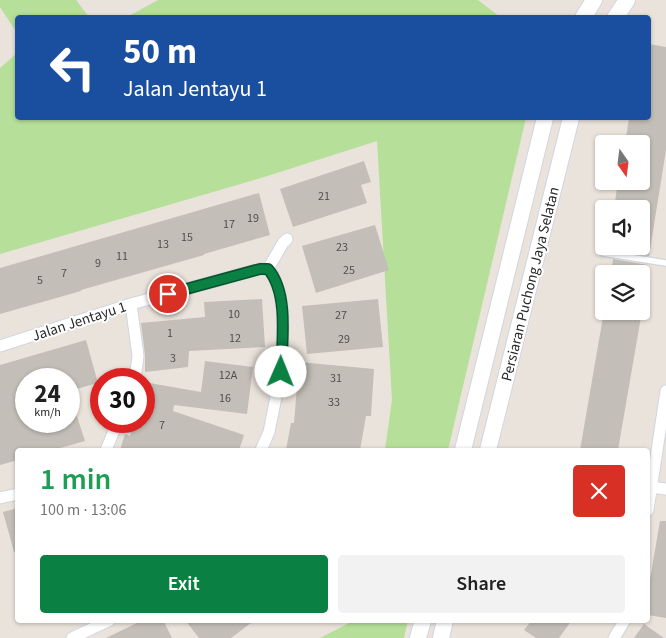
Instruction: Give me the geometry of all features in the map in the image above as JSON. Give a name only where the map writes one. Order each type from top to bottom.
[{"type":"main road","points":[[585,15],[594,0]]},
{"type":"main road","points":[[617,15],[627,0]]},
{"type":"main road","name":"Persiaran Puchong Jaya Selatan","points":[[463,448],[545,120]]},
{"type":"main road","name":"Persiaran Puchong Jaya Selatan","points":[[488,448],[570,120]]},
{"type":"main road","points":[[418,638],[421,623]]},
{"type":"main road","points":[[441,638],[444,623]]},
{"type":"street","points":[[262,448],[269,432],[281,372],[282,318],[280,293],[273,275],[268,269],[287,239]]},
{"type":"street","name":"Jalan Jentayu 1","points":[[0,346],[131,304],[260,269],[268,269]]},
{"type":"street","points":[[131,304],[138,356],[136,368]]},
{"type":"street","points":[[666,392],[650,487],[666,489]]},
{"type":"street","points":[[107,448],[113,433]]},
{"type":"street","points":[[0,498],[15,495]]},
{"type":"street","points":[[72,638],[104,623]]},
{"type":"street","points":[[614,638],[623,623]]},
{"type":"lane","points":[[616,255],[666,263]]},
{"type":"green space","points":[[0,0],[76,0],[87,15],[15,15],[15,30],[0,7]]},
{"type":"green space","points":[[158,0],[478,0],[497,15],[131,15]]},
{"type":"green space","points":[[15,55],[15,120],[526,120],[448,448],[385,448],[392,400],[377,141],[261,178],[0,254],[0,68]]},
{"type":"green space","points":[[349,623],[407,623],[404,638],[320,638]]},
{"type":"building","points":[[651,44],[666,47],[666,150],[650,250],[650,200],[615,200],[617,190],[650,190],[650,135],[626,135],[629,120],[651,120]]},
{"type":"building","points":[[364,161],[371,182],[361,185],[367,203],[293,227],[280,189]]},
{"type":"building","points":[[259,193],[270,235],[0,314],[0,268]]},
{"type":"building","points":[[375,225],[389,270],[316,293],[302,246]]},
{"type":"building","points":[[613,259],[648,265],[612,265]]},
{"type":"building","points":[[262,299],[265,347],[189,351],[188,367],[155,371],[155,368],[145,368],[141,323],[205,317],[204,302]]},
{"type":"building","points":[[378,299],[383,347],[307,354],[302,306]]},
{"type":"building","points":[[602,320],[640,320],[618,448],[580,448]]},
{"type":"building","points":[[86,340],[94,368],[90,368],[90,385],[80,388],[80,368],[15,368],[15,433],[80,433],[80,426],[85,441],[60,448],[15,448],[15,461],[0,465],[0,365]]},
{"type":"building","points":[[205,361],[253,367],[247,414],[174,405],[173,411],[244,435],[240,448],[121,448],[125,434],[130,436],[131,433],[155,433],[155,384],[201,392]]},
{"type":"building","points":[[299,362],[374,369],[371,416],[366,416],[360,448],[286,448],[291,423],[294,423]]},
{"type":"building","points":[[15,509],[15,552],[14,552],[3,512]]},
{"type":"building","points":[[660,521],[666,521],[666,618],[650,615],[650,579]]},
{"type":"building","points":[[137,623],[164,623],[172,638],[106,638]]},
{"type":"building","points":[[187,623],[251,623],[231,638],[199,638]]},
{"type":"building","points":[[530,623],[570,623],[559,638],[536,638],[524,630]]},
{"type":"building","points":[[644,624],[664,638],[634,638]]},
{"type":"route","points":[[168,294],[260,269],[268,269],[273,275],[280,293],[282,318],[281,372]]}]
